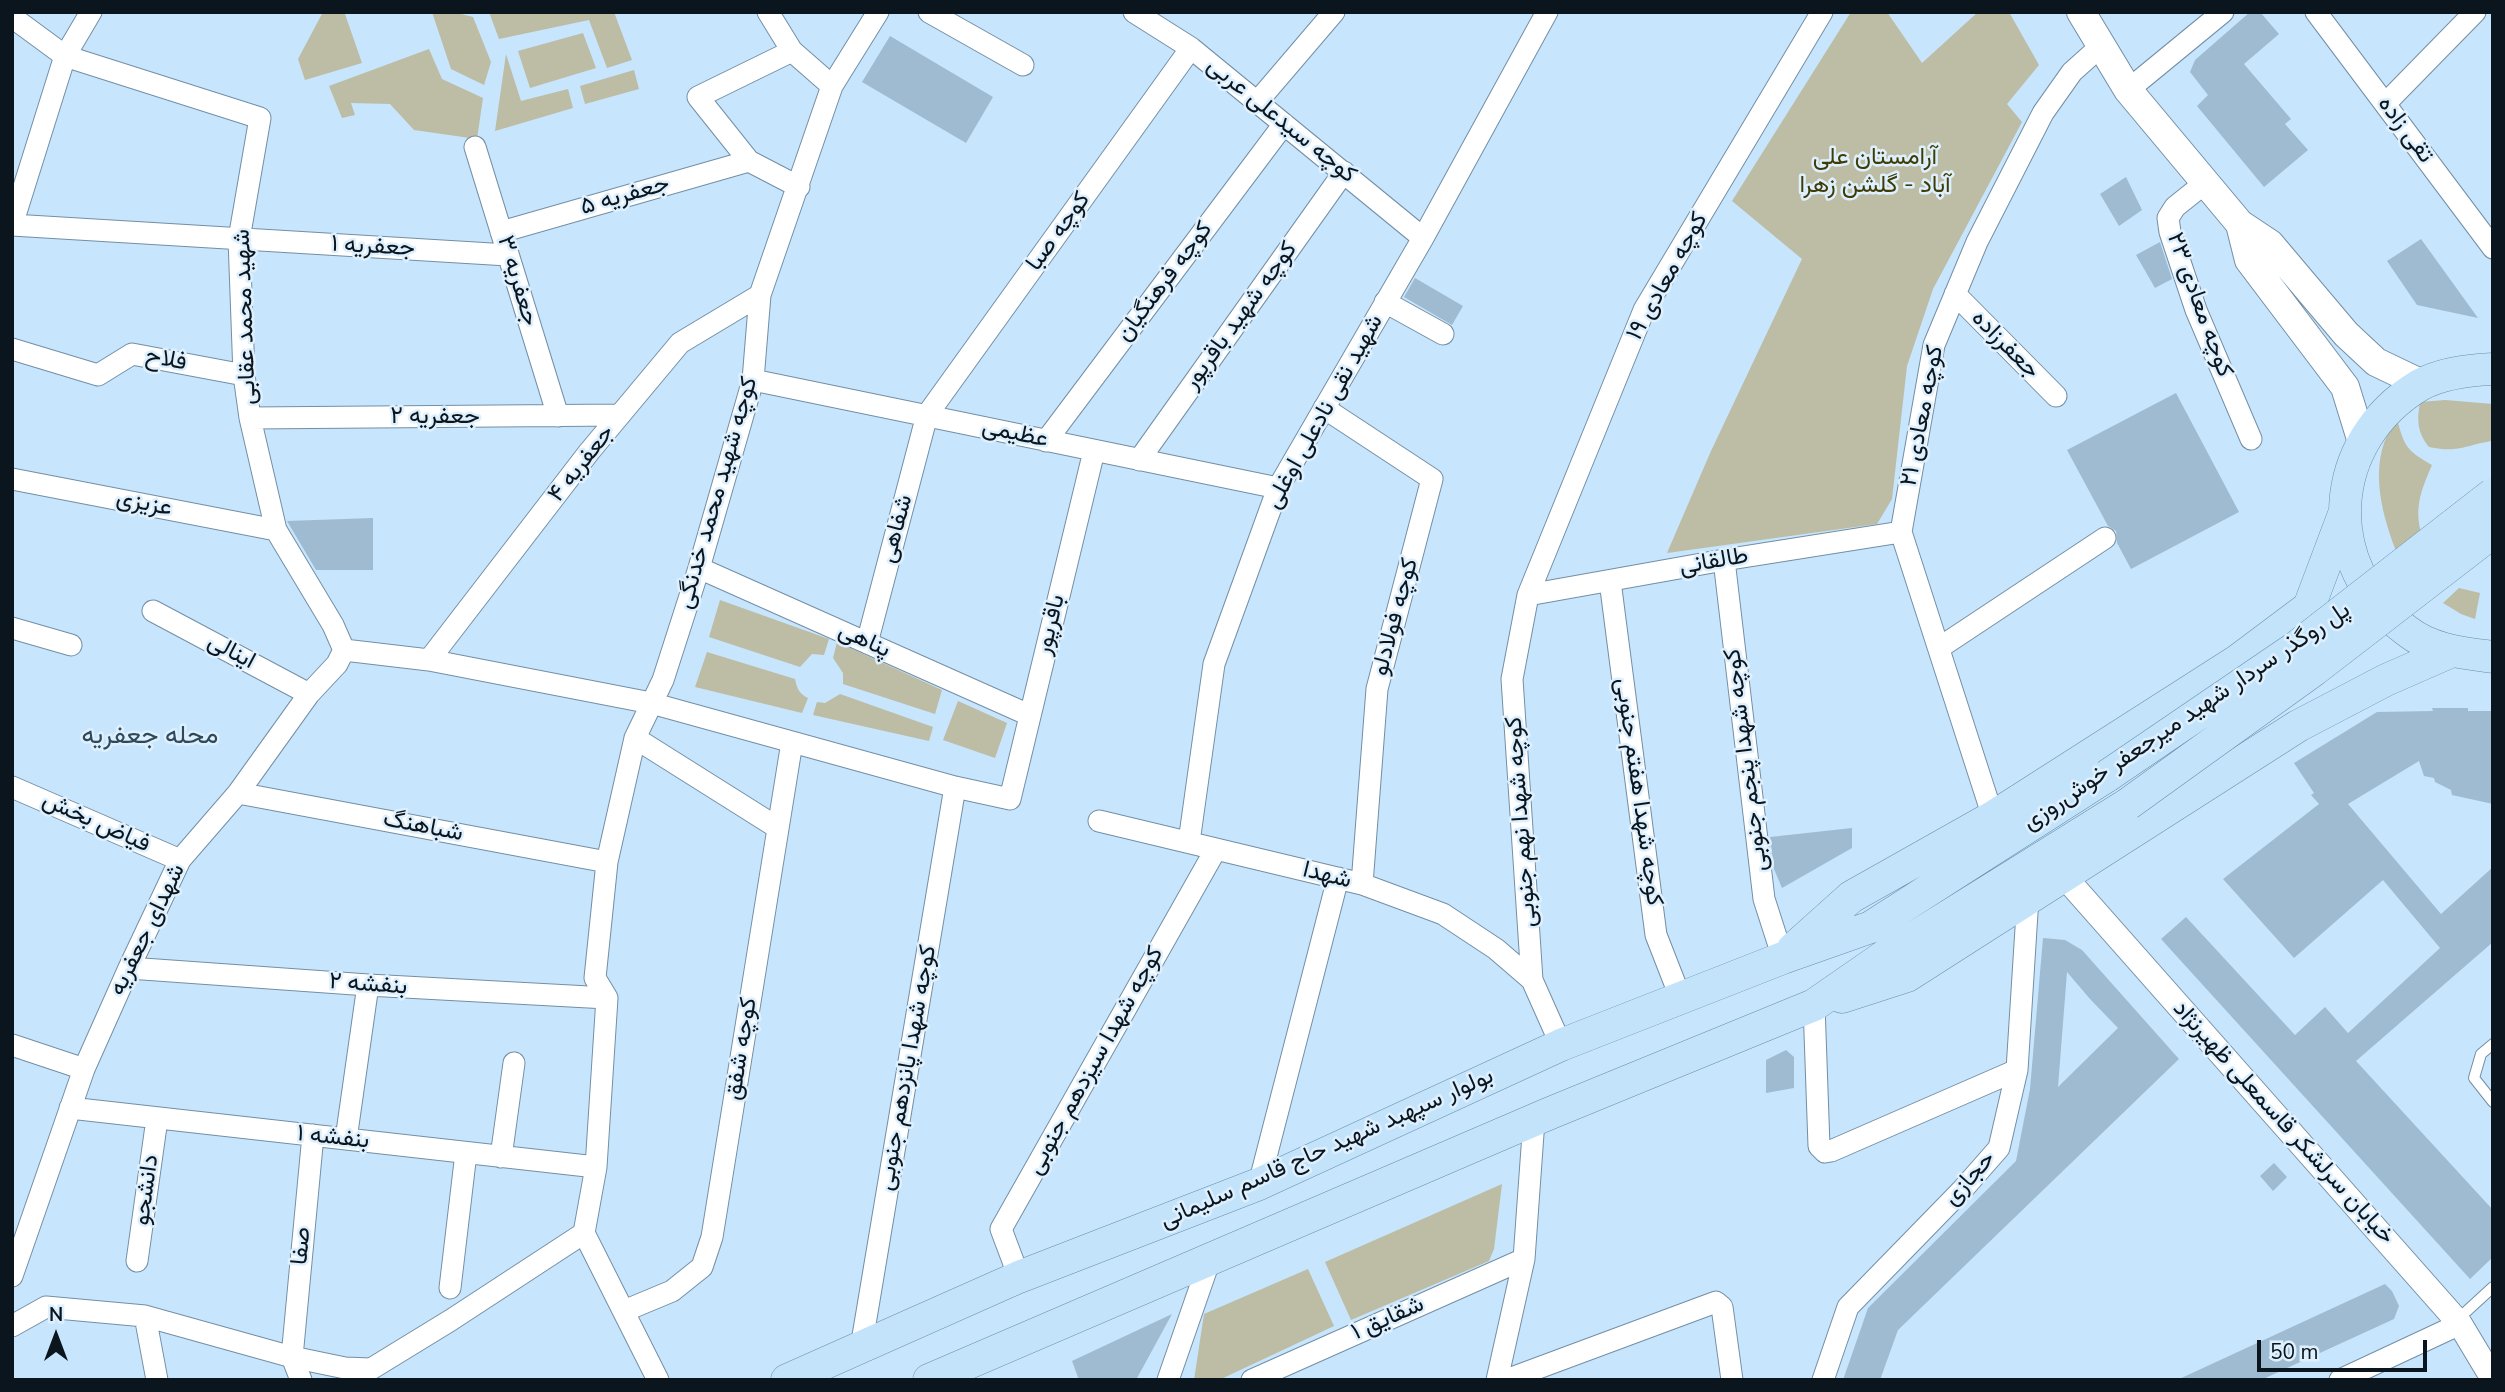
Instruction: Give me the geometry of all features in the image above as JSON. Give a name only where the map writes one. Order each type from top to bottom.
[{"type":"main road","points":[[2081,12],[2128,90],[2240,224],[2270,244],[2346,334],[2376,362],[2422,384]]},
{"type":"main road","points":[[2240,224],[2249,260],[2345,387],[2362,442]]},
{"type":"main road","points":[[2493,369],[2462,370],[2422,384],[2388,408],[2362,442],[2347,481],[2344,514],[2352,560],[2374,601],[2408,632],[2450,652],[2493,657]]},
{"type":"main road","name":"پل روگذر سردار شهید میرجعفر خوش‌روزی","points":[[1871,927],[2107,776],[2295,648],[2493,494]]},
{"type":"main road","points":[[1783,958],[1851,897],[1993,817],[2237,661],[2308,607],[2344,514]]},
{"type":"main road","name":"پل روگذر سردار شهید میرجعفر خوش‌روزی","points":[[1814,1005],[1889,953],[2128,804],[2314,670],[2493,533]]},
{"type":"main road","points":[[929,1380],[1534,1120],[1814,1005],[1907,976],[2298,726],[2386,680],[2450,652]]},
{"type":"main road","points":[[2237,661],[2266,661],[2284,673],[2300,697],[2298,726]]},
{"type":"main road","name":"بولوار سپهبد شهید حاج قاسم سلیمانی","points":[[788,1380],[1019,1277],[1259,1184],[1561,1045],[1783,958],[1871,927]]},
{"type":"street","points":[[12,225],[65,56],[91,12]]},
{"type":"street","points":[[768,12],[792,51],[832,86]]},
{"type":"street","name":"کوچه شهید محمد خدنگی","points":[[607,998],[595,978],[607,862],[635,738],[663,680],[699,568],[753,380],[760,295],[832,86],[878,12]]},
{"type":"street","points":[[929,12],[1023,65]]},
{"type":"street","name":"کوچه سیدعلی عربی","points":[[1134,12],[1191,48],[1423,238]]},
{"type":"street","points":[[1258,101],[1334,12]]},
{"type":"street","name":"شهید نقی نادعلی اوغلی","points":[[1189,842],[1214,664],[1278,488],[1423,238],[1547,12]]},
{"type":"street","name":"کوچه معادی ۱۹","points":[[1528,595],[1644,310],[1822,12]]},
{"type":"street","points":[[2128,90],[2223,12]]},
{"type":"street","name":"تقی زاده","points":[[2316,12],[2385,104],[2486,221],[2493,248]]},
{"type":"street","points":[[2385,104],[2475,12]]},
{"type":"street","points":[[12,17],[65,56]]},
{"type":"street","name":"کوچه معادی ۲۱","points":[[1993,817],[1901,532],[1934,345],[1977,242],[2043,113],[2072,72],[2101,46]]},
{"type":"street","name":"کوچه صبا","points":[[927,415],[1191,48]]},
{"type":"street","points":[[792,51],[698,97],[749,161],[799,187]]},
{"type":"street","name":"شهید محمد عقابی","points":[[65,56],[260,118],[239,239],[244,375],[250,418],[276,530],[333,625],[344,650]]},
{"type":"street","name":"کوچه فرهنگیان","points":[[1046,441],[1284,124]]},
{"type":"street","name":"جعفریه ۳","points":[[475,147],[558,416]]},
{"type":"street","name":"جعفریه ۵","points":[[501,232],[749,161]]},
{"type":"street","name":"کوچه شهید باقرپور","points":[[1139,460],[1344,172]]},
{"type":"street","name":"کوچه معادی ۲۳","points":[[2205,183],[2175,207],[2168,218],[2170,232],[2196,310],[2251,439]]},
{"type":"street","name":"جعفریه ۱","points":[[12,225],[508,255]]},
{"type":"street","name":"جعفرزاده","points":[[1955,294],[2056,396]]},
{"type":"street","name":"جعفریه ۴","points":[[429,660],[620,415],[680,343],[760,295]]},
{"type":"street","points":[[1385,303],[1443,334]]},
{"type":"street","name":"فلاح","points":[[12,349],[98,375],[132,354],[244,375]]},
{"type":"street","name":"عظیمی","points":[[753,380],[1278,488]]},
{"type":"street","name":"کوچه فولادلو","points":[[1324,408],[1432,479],[1377,689],[1362,884]]},
{"type":"street","name":"جعفریه ۲","points":[[250,418],[620,415]]},
{"type":"street","name":"شفاهی","points":[[867,643],[927,415]]},
{"type":"street","name":"باقرپور","points":[[955,787],[1010,799],[1094,451]]},
{"type":"street","name":"عزیزی","points":[[12,479],[276,530]]},
{"type":"street","name":"طالقانی","points":[[1528,595],[1901,532]]},
{"type":"street","points":[[1939,648],[2105,538]]},
{"type":"street","name":"کوچه شهدا پنجم جنوبی","points":[[1724,560],[1764,899],[1783,958]]},
{"type":"street","name":"پناهی","points":[[699,568],[1029,715]]},
{"type":"street","name":"کوچه شهدا هفتم جنوبی","points":[[1610,581],[1656,935],[1681,999]]},
{"type":"street","name":"کوچه شهدا نهم جنوبی","points":[[1528,595],[1512,679],[1532,980],[1561,1045]]},
{"type":"street","name":"اینالی","points":[[153,611],[309,694]]},
{"type":"street","points":[[12,628],[71,645]]},
{"type":"street","points":[[344,650],[429,660],[651,703],[955,787]]},
{"type":"street","name":"شهدای جعفریه","points":[[12,1276],[84,1069],[180,860],[238,793],[309,694],[337,664],[344,650]]},
{"type":"street","points":[[635,738],[778,828]]},
{"type":"street","name":"کوچه شفق","points":[[624,1311],[672,1292],[702,1267],[712,1237],[792,741]]},
{"type":"street","name":"فیاض بخش","points":[[12,787],[180,860]]},
{"type":"street","name":"کوچه شهدا پانزدهم جنوبی","points":[[861,1348],[955,787]]},
{"type":"street","name":"شباهنگ","points":[[238,793],[607,862]]},
{"type":"street","name":"شهدا","points":[[1099,821],[1362,884],[1443,914],[1496,949],[1532,980]]},
{"type":"street","name":"کوچه شهدا سیزدهم جنوبی","points":[[1019,1277],[1001,1229],[1216,849]]},
{"type":"street","name":"خیابان سرلشکر قاسمعلی ظهیرنژاد","points":[[2063,875],[2459,1322],[2493,1379]]},
{"type":"street","points":[[1259,1184],[1338,878]]},
{"type":"street","name":"حجازی","points":[[1823,1380],[1848,1307],[1999,1148],[2017,1070],[2028,897]]},
{"type":"street","name":"بنفشه ۲","points":[[129,968],[607,998]]},
{"type":"street","points":[[346,1139],[368,985]]},
{"type":"street","points":[[607,998],[596,1167],[584,1233],[658,1380]]},
{"type":"street","points":[[1814,1005],[1819,1146],[1825,1152],[2017,1070]]},
{"type":"street","points":[[12,1045],[84,1069]]},
{"type":"street","points":[[501,1157],[514,1063]]},
{"type":"street","name":"بنفشه ۱","points":[[70,1108],[596,1167]]},
{"type":"street","name":"دانشجو","points":[[137,1261],[157,1119]]},
{"type":"street","points":[[1497,1380],[1524,1259],[1534,1120]]},
{"type":"street","name":"صفا","points":[[292,1357],[313,1135]]},
{"type":"street","points":[[450,1289],[466,1153]]},
{"type":"street","points":[[12,1326],[46,1307],[145,1316],[292,1357],[345,1368],[371,1369],[452,1320],[584,1233]]},
{"type":"street","points":[[1168,1380],[1210,1259]]},
{"type":"street","name":"شقایق ۱","points":[[1252,1380],[1524,1259]]},
{"type":"street","points":[[1506,1380],[1716,1302],[1722,1307],[1732,1380]]},
{"type":"street","points":[[145,1316],[157,1380]]},
{"type":"street","points":[[2340,1380],[2459,1322]]},
{"type":"street","points":[[292,1357],[301,1380]]},
{"type":"lane","points":[[2493,1044],[2481,1054],[2474,1078],[2493,1102]]},
{"type":"lane","points":[[2459,1322],[2493,1287]]},
{"type":"green space","points":[[323,12],[347,12],[345,14],[362,63],[305,80],[298,59]]},
{"type":"green space","points":[[432,12],[453,12],[473,17],[491,62],[484,85],[451,69]]},
{"type":"green space","points":[[489,12],[614,12],[632,60],[607,68],[589,20],[499,39]]},
{"type":"green space","name":"آرامستان علی آباد - گلشن زهرا","points":[[1851,12],[1887,12],[1922,63],[1978,12],[2009,12],[2039,65],[2007,104],[2022,122],[1933,289],[1907,366],[1892,499],[1877,524],[1667,553],[1711,451],[1802,259],[1732,201]]},
{"type":"green space","points":[[583,33],[596,68],[530,88],[518,51]]},
{"type":"green space","points":[[429,49],[442,79],[483,98],[477,139],[414,130],[390,104],[351,103],[355,115],[342,118],[329,86]]},
{"type":"green space","points":[[506,54],[521,101],[568,89],[573,108],[495,131]]},
{"type":"green space","points":[[634,70],[639,89],[585,104],[580,86]]},
{"type":"green space","points":[[2445,400],[2493,404],[2491,441],[2454,449],[2429,447],[2419,426],[2420,402]]},
{"type":"green space","points":[[2397,419],[2408,447],[2432,465],[2419,506],[2421,532],[2396,551],[2381,501],[2379,467],[2388,434]]},
{"type":"green space","points":[[2459,588],[2480,593],[2475,619],[2443,603]]},
{"type":"green space","points":[[720,600],[829,639],[824,655],[812,654],[800,667],[709,637]]},
{"type":"green space","points":[[837,642],[942,690],[935,714],[843,684],[843,673],[833,658]]},
{"type":"green space","points":[[707,652],[795,679],[802,695],[808,698],[802,713],[695,687]]},
{"type":"green space","points":[[840,694],[933,727],[929,741],[813,715],[817,702],[825,703]]},
{"type":"green space","points":[[958,701],[1007,723],[995,758],[943,740]]},
{"type":"green space","points":[[1502,1184],[1494,1249],[1489,1261],[1351,1320],[1325,1262]]},
{"type":"green space","points":[[1308,1269],[1334,1326],[1219,1380],[1194,1380],[1204,1314]]},
{"type":"building","points":[[2250,12],[2260,12],[2279,34],[2244,64],[2291,119],[2285,124],[2308,150],[2264,187],[2197,106],[2208,95],[2190,72],[2195,60]]},
{"type":"building","points":[[890,36],[993,97],[966,143],[862,82]]},
{"type":"building","points":[[2126,177],[2142,210],[2119,226],[2100,194]]},
{"type":"building","points":[[2421,239],[2478,318],[2417,305],[2387,261]]},
{"type":"building","points":[[2160,242],[2172,279],[2155,288],[2136,255]]},
{"type":"building","points":[[1415,278],[1463,306],[1452,325],[1404,297]]},
{"type":"building","points":[[2176,393],[2239,512],[2131,569],[2117,543],[2116,531],[2108,526],[2067,450]]},
{"type":"building","points":[[373,518],[373,570],[316,570],[287,521]]},
{"type":"building","points":[[2432,708],[2493,711],[2493,804],[2452,795],[2451,790],[2435,782],[2434,778],[2424,776],[2419,761],[2348,804],[2441,914],[2493,867],[2493,942],[2356,1061],[2493,1210],[2493,1257],[2470,1279],[2161,939],[2186,917],[2295,1035],[2325,1007],[2348,1033],[2440,948],[2383,880],[2294,958],[2223,879],[2319,804],[2311,795],[2314,793],[2294,763],[2377,712],[2433,711]]},
{"type":"building","points":[[1852,828],[1852,848],[1782,888],[1774,869],[1770,837]]},
{"type":"building","points":[[2043,938],[2065,940],[2082,950],[2179,1059],[1898,1330],[1880,1380],[1843,1380],[1868,1308],[2016,1161],[2030,1089]],"holes":[[[2067,972],[2118,1028],[2058,1087]]]},
{"type":"building","points":[[1786,1050],[1794,1057],[1794,1088],[1766,1093],[1766,1060]]},
{"type":"building","points":[[2274,1163],[2287,1177],[2273,1191],[2260,1176]]},
{"type":"building","points":[[2385,1284],[2392,1291],[2399,1306],[2394,1319],[2261,1380],[2177,1380]]},
{"type":"building","points":[[1172,1314],[1136,1380],[1079,1380],[1072,1361]]},
{"type":"district","name":"محله جعفریه","points":[[150,737]]}]
